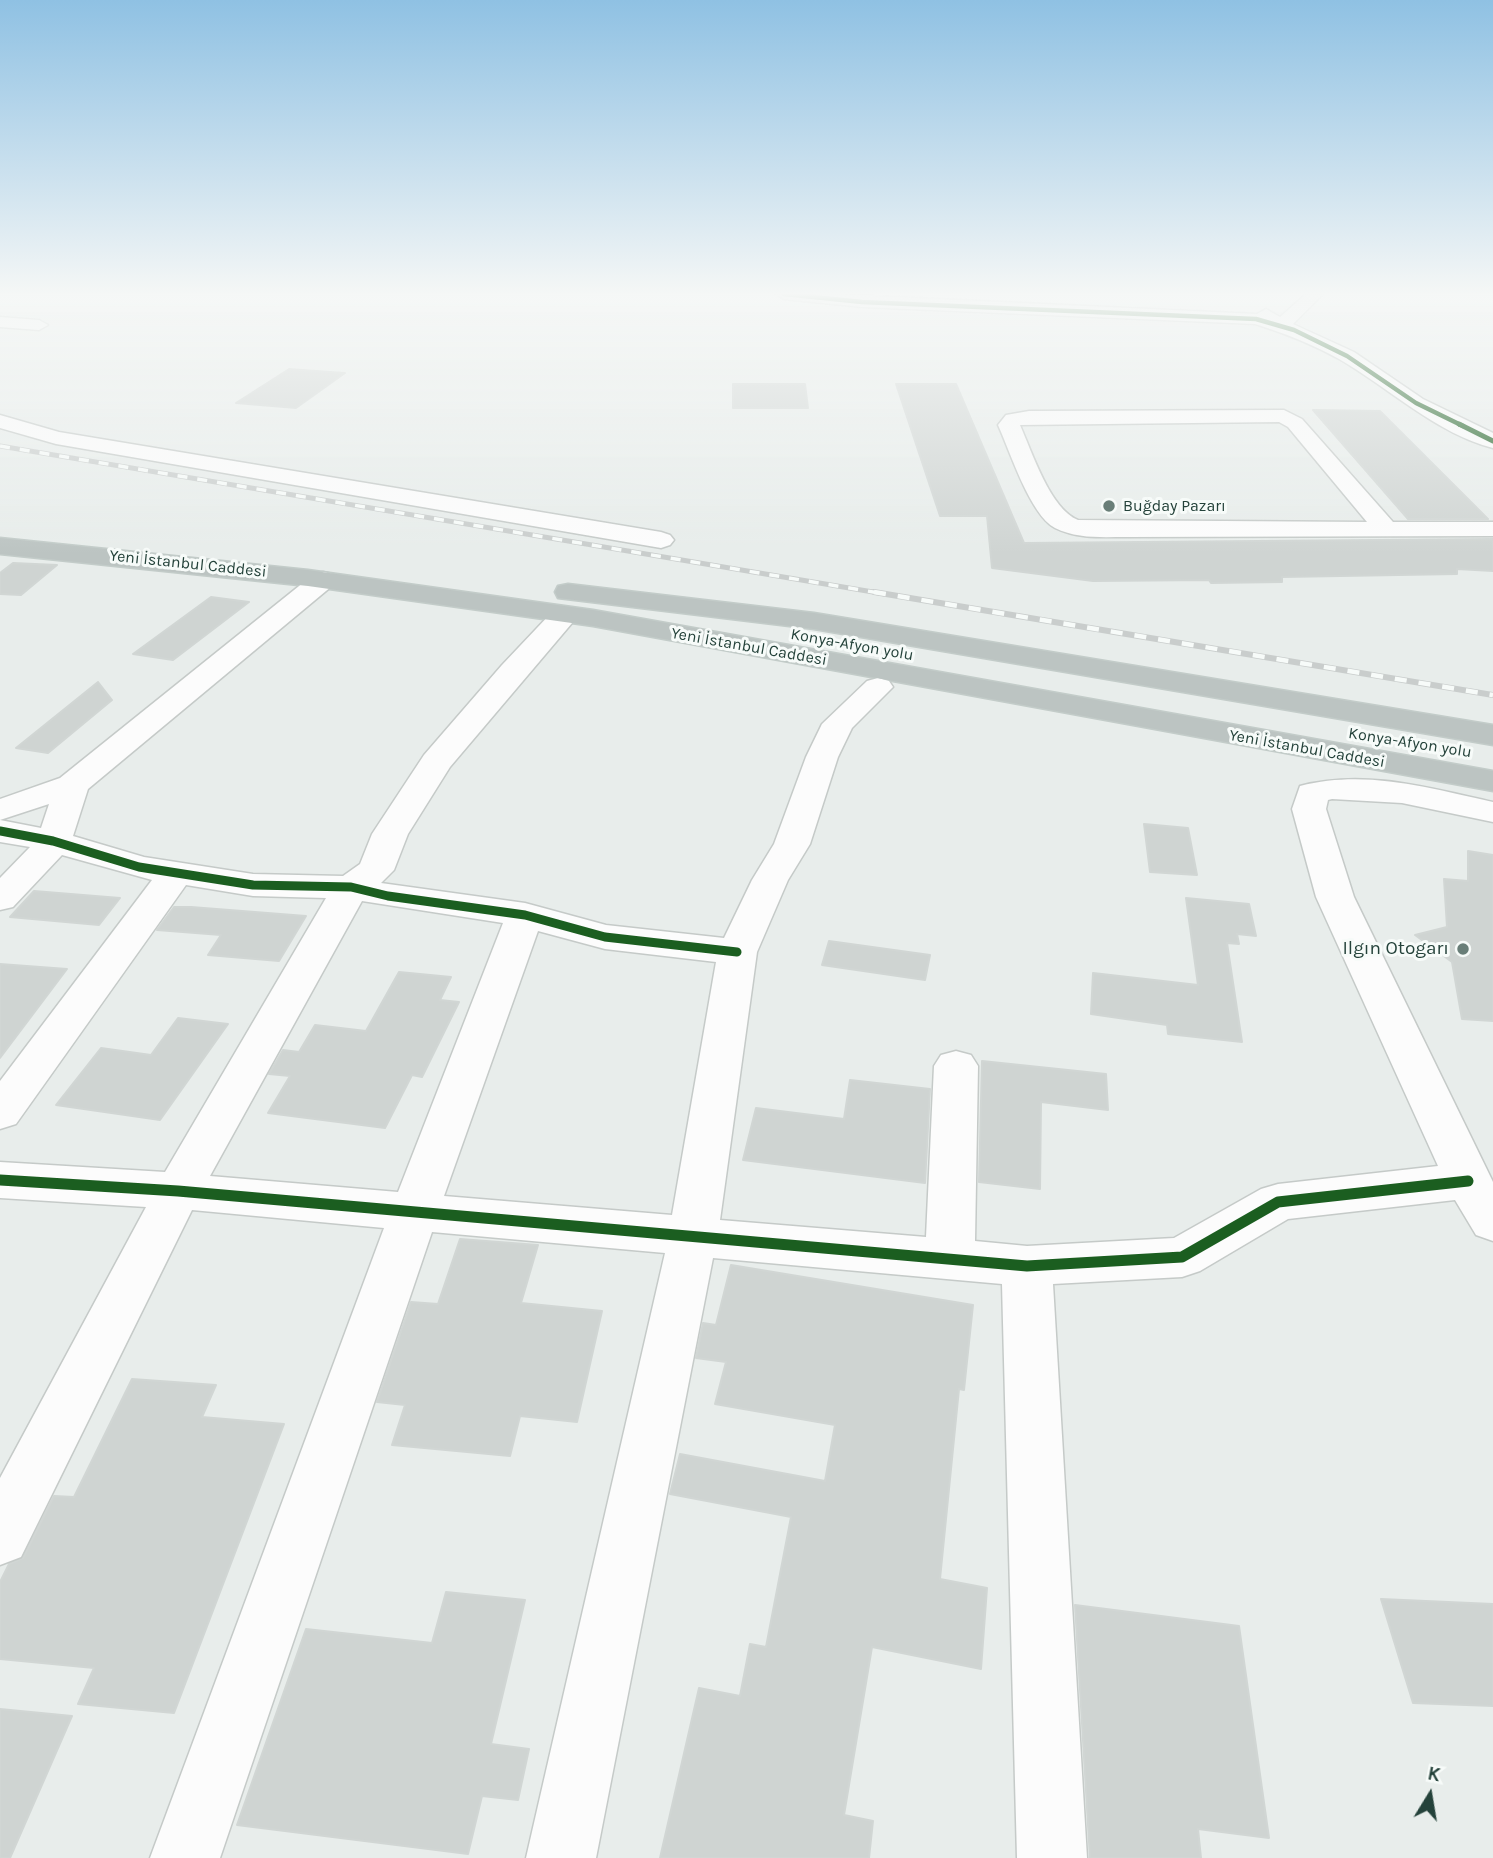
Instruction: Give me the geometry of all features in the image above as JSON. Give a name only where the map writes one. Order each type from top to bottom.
[{"type":"highway","name":"Konya-Afyon yolu","points":[[0,527],[223,549],[519,589],[980,679],[1493,757]]},
{"type":"highway","name":"Yeni İstanbul Caddesi","points":[[0,546],[323,580],[980,679],[1493,781]]},
{"type":"highway","points":[[519,589],[613,595],[814,621],[1493,735]]},
{"type":"highway","points":[[564,616],[582,625],[1315,781],[1493,803]]},
{"type":"street","points":[[1383,381],[1416,403],[1493,441]]},
{"type":"street","points":[[1386,529],[1295,423],[1284,416],[1028,416],[1013,419],[1009,425],[1049,509],[1060,522],[1089,528],[1125,530],[1493,529]]},
{"type":"street","points":[[0,421],[56,438],[661,540]]},
{"type":"street","points":[[0,810],[72,785],[323,580]]},
{"type":"street","points":[[0,1537],[178,1191],[351,887],[376,870],[390,834],[436,762],[504,680],[554,630],[564,616]]},
{"type":"street","points":[[561,1858],[693,1236],[737,952],[771,880],[792,844],[822,757],[838,724],[878,687]]},
{"type":"street","points":[[1493,812],[1379,790],[1327,788],[1315,781],[1309,809],[1314,834],[1335,897],[1468,1181],[1493,1222]]},
{"type":"street","points":[[0,899],[53,841],[72,785]]},
{"type":"street","points":[[0,831],[53,841],[139,867],[253,885],[351,887],[388,896],[525,915],[605,937],[737,952]]},
{"type":"street","points":[[0,1113],[177,872]]},
{"type":"street","points":[[185,1858],[414,1213],[525,915]]},
{"type":"street","points":[[950,1258],[956,1066]]},
{"type":"street","points":[[0,1180],[178,1191],[1027,1266],[1182,1257],[1278,1202],[1468,1181]]},
{"type":"street","points":[[1027,1266],[1052,1858]]},
{"type":"building","points":[[271,381],[334,381],[296,408],[236,403]]},
{"type":"building","points":[[733,384],[805,384],[808,408],[733,408]]},
{"type":"building","points":[[896,384],[956,384],[1024,543],[1493,539],[1493,571],[1457,569],[1457,574],[1282,577],[1282,582],[1211,583],[1209,580],[1093,581],[992,568],[987,516],[940,516]]},
{"type":"building","points":[[1313,410],[1380,411],[1488,519],[1408,519]]},
{"type":"building","points":[[13,563],[57,565],[21,595],[0,594],[0,573]]},
{"type":"building","points":[[211,597],[249,602],[173,660],[133,654]]},
{"type":"building","points":[[98,682],[112,700],[48,753],[16,748]]},
{"type":"building","points":[[1144,824],[1188,828],[1197,875],[1150,872]]},
{"type":"building","name":"Ilgın Otogarı","points":[[1468,851],[1493,855],[1493,1021],[1462,1019],[1452,962],[1415,935],[1447,927],[1444,879],[1468,881]]},
{"type":"building","points":[[34,891],[120,898],[99,925],[10,917]]},
{"type":"building","points":[[1186,898],[1249,904],[1256,936],[1237,934],[1239,944],[1227,943],[1242,1042],[1168,1034],[1167,1025],[1091,1014],[1093,973],[1198,985]]},
{"type":"building","points":[[174,907],[306,916],[279,961],[208,955],[221,935],[157,930]]},
{"type":"building","points":[[829,941],[930,955],[925,980],[822,965]]},
{"type":"building","points":[[0,964],[67,969],[0,1058]]},
{"type":"building","points":[[399,972],[451,977],[440,1000],[459,1002],[422,1077],[412,1075],[385,1128],[268,1113],[290,1076],[269,1074],[283,1050],[299,1052],[315,1025],[366,1031]]},
{"type":"building","points":[[178,1018],[228,1024],[160,1120],[56,1105],[101,1048],[151,1055]]},
{"type":"building","points":[[982,1061],[1106,1074],[1108,1110],[1041,1102],[1040,1189],[979,1182]]},
{"type":"building","points":[[850,1080],[930,1089],[925,1183],[743,1160],[756,1108],[844,1119]]},
{"type":"building","points":[[460,1239],[538,1245],[521,1303],[602,1311],[577,1422],[520,1416],[510,1456],[392,1445],[405,1405],[377,1402],[411,1302],[438,1304]]},
{"type":"building","points":[[731,1265],[973,1305],[964,1390],[959,1389],[940,1579],[987,1588],[981,1669],[872,1647],[844,1815],[873,1821],[869,1858],[660,1858],[699,1688],[740,1696],[750,1644],[766,1647],[791,1517],[670,1494],[680,1454],[825,1481],[835,1425],[715,1404],[726,1362],[696,1358],[703,1323],[716,1325]]},
{"type":"building","points":[[132,1379],[216,1385],[202,1417],[284,1424],[174,1713],[78,1704],[94,1668],[0,1659],[0,1582],[9,1564],[23,1558],[54,1496],[74,1497]]},
{"type":"building","points":[[446,1592],[525,1600],[491,1744],[529,1749],[518,1800],[482,1796],[468,1854],[237,1825],[306,1629],[432,1643]]},
{"type":"building","points":[[1381,1599],[1493,1604],[1493,1706],[1413,1703]]},
{"type":"building","points":[[1075,1605],[1239,1626],[1269,1838],[1198,1829],[1201,1858],[1090,1858]]},
{"type":"building","points":[[0,1709],[72,1716],[10,1858],[0,1858]]},
{"type":"railway","points":[[0,446],[885,594]]},
{"type":"railway","points":[[874,592],[1493,695]]},
{"type":"cycle path","points":[[1383,381],[1416,403],[1493,441]]},
{"type":"cycle path","points":[[0,831],[53,841],[139,867],[253,885],[351,887],[388,896],[525,915],[605,937],[737,952]]},
{"type":"cycle path","points":[[0,1180],[178,1191],[1027,1266],[1182,1257],[1278,1202],[1468,1181]]},
{"type":"place","name":"Buğday Pazarı","points":[[1109,506]]},
{"type":"place","name":"Ilgın Otogarı","points":[[1463,949]]}]
